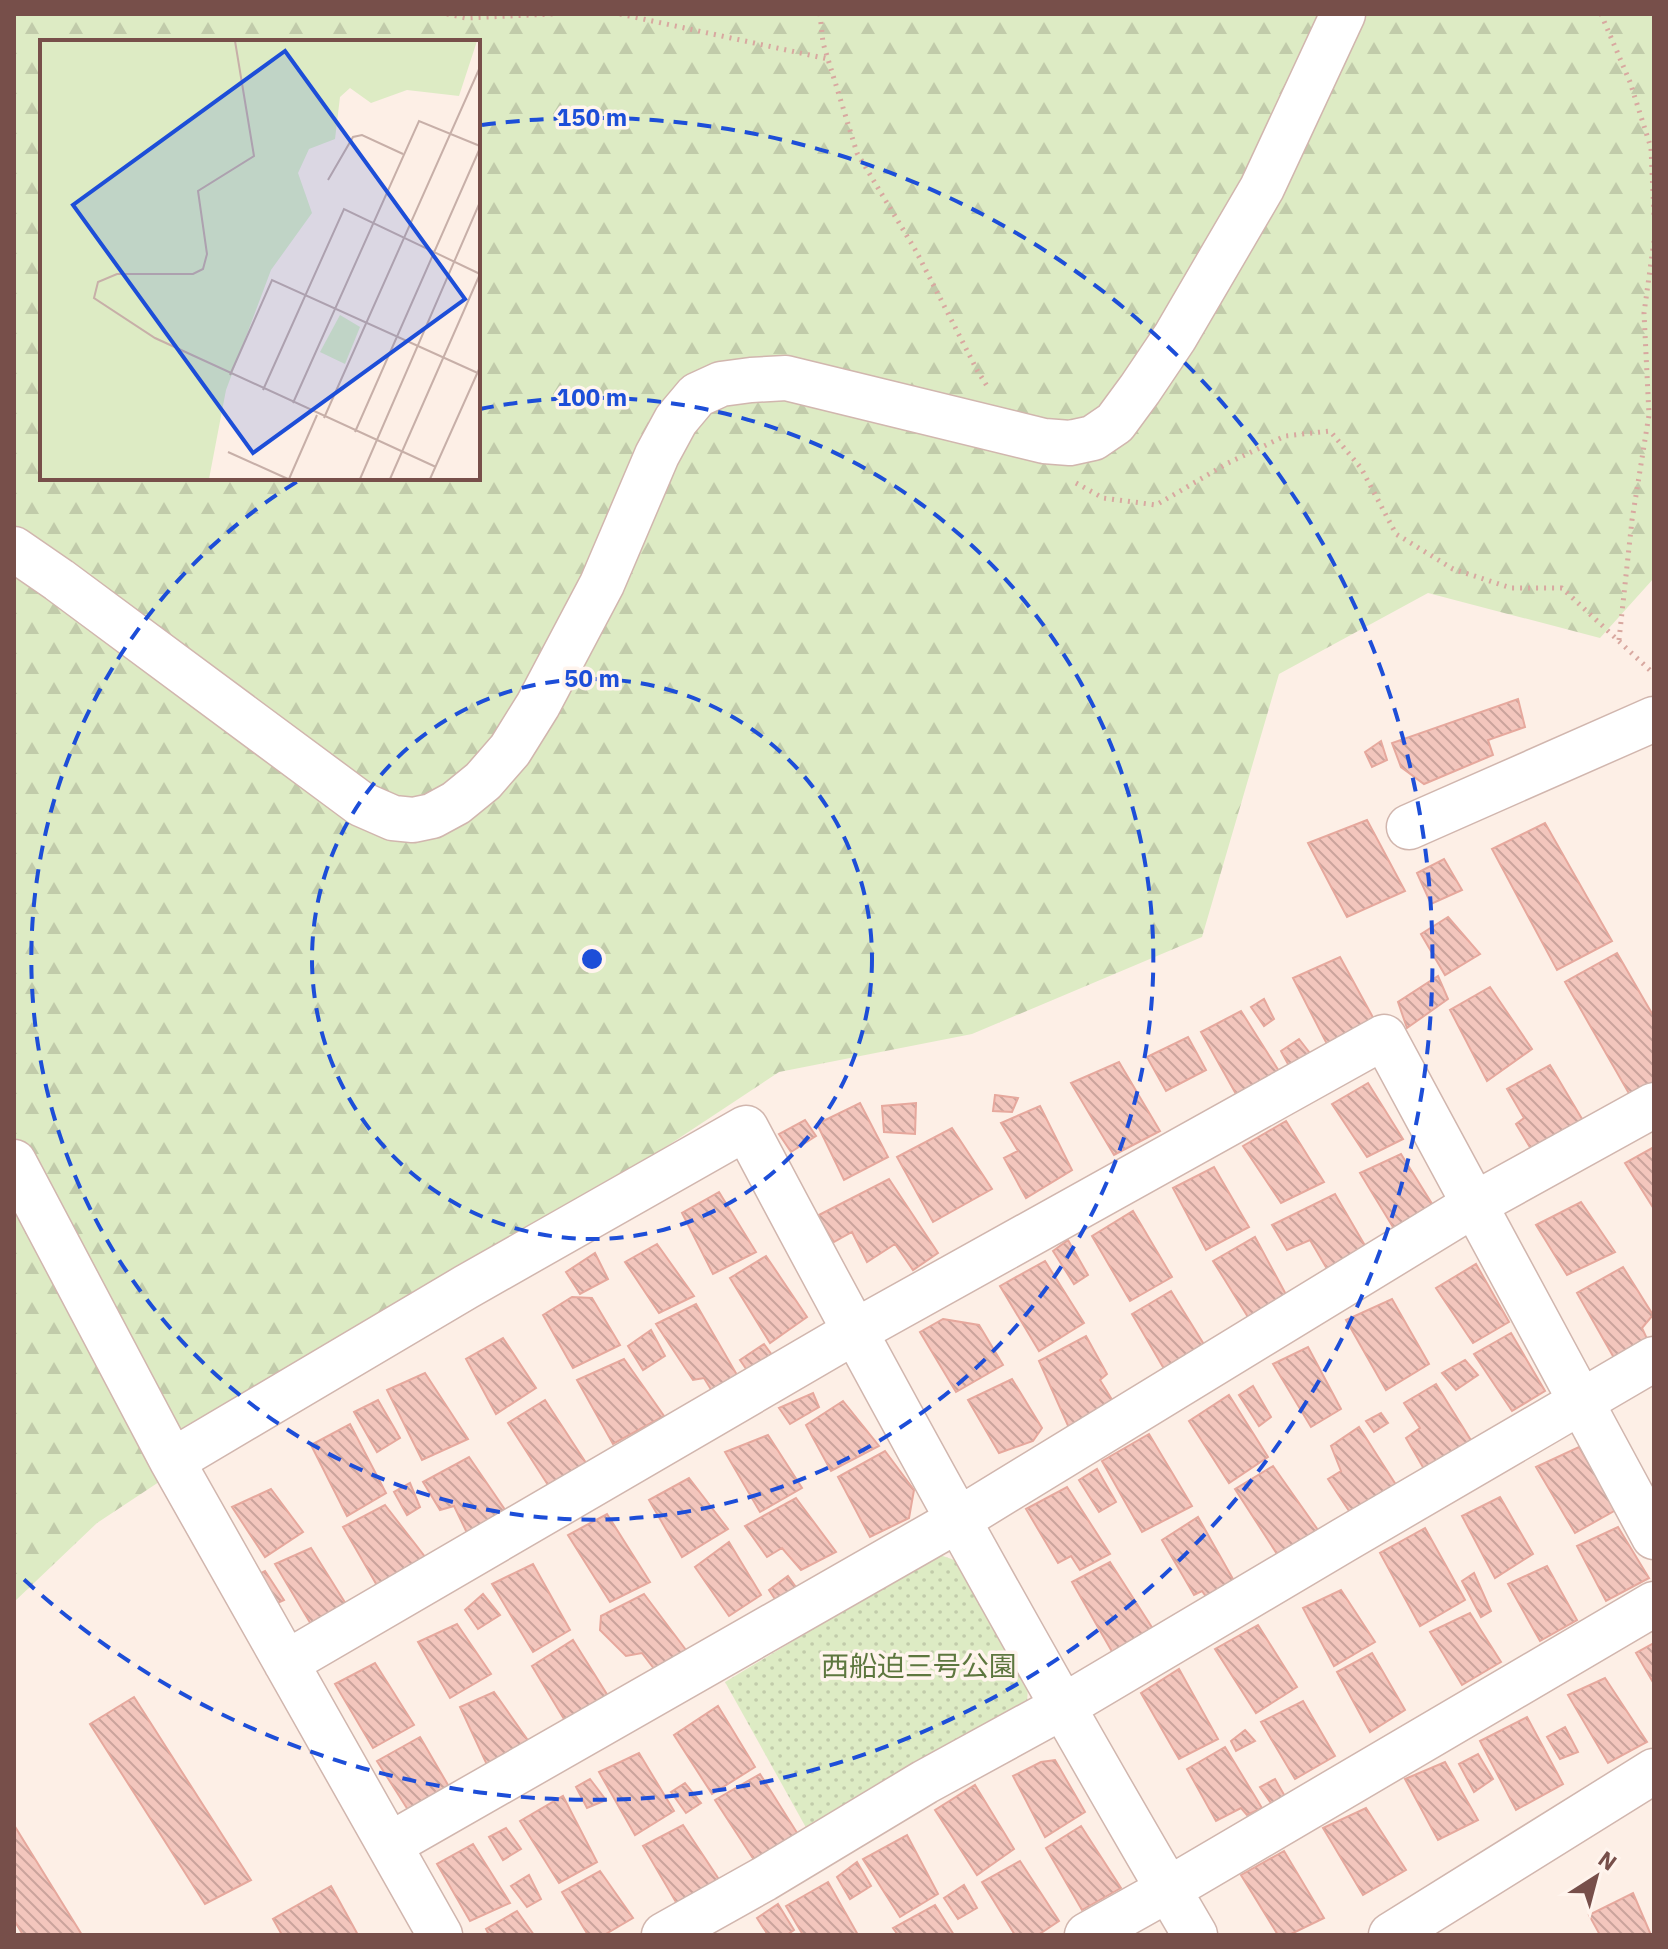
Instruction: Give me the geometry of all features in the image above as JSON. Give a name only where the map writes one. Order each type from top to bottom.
[{"type":"street","points":[[14,549],[361,804],[393,818],[413,820],[432,816],[456,803],[483,781],[510,750],[538,705],[602,584],[657,455],[676,420],[697,395],[721,384],[786,378],[1044,441],[1070,443],[1093,438],[1115,423],[1175,337],[1262,188],[1343,14]]},
{"type":"street","points":[[1409,827],[1654,719]]},
{"type":"street","points":[[286,1663],[854,1332],[1384,1037],[1654,1537]]},
{"type":"street","points":[[391,1844],[958,1520],[1475,1204],[1654,1105]]},
{"type":"street","points":[[172,1461],[466,1287],[746,1128],[958,1520],[1195,1935]]},
{"type":"street","points":[[14,1162],[172,1461],[440,1935]]},
{"type":"street","points":[[664,1935],[925,1782],[1064,1706],[1654,1359]]},
{"type":"street","points":[[1087,1935],[1654,1604]]},
{"type":"street","points":[[1391,1935],[1654,1771]]},
{"type":"path","points":[[447,14],[466,18],[553,14]]},
{"type":"path","points":[[620,14],[828,59]]},
{"type":"path","points":[[820,14],[823,43],[857,153],[916,251],[977,370],[1019,435]]},
{"type":"path","points":[[1601,14],[1630,82],[1651,148],[1654,215]]},
{"type":"path","points":[[1618,641],[1632,520],[1649,415],[1644,313],[1654,241]]},
{"type":"path","points":[[1068,478],[1103,498],[1156,505],[1228,463],[1285,436],[1330,431],[1361,468],[1396,534],[1453,569],[1482,579],[1511,588],[1562,588],[1654,674]]},
{"type":"green space","points":[[14,14],[1654,14],[1654,578],[1600,638],[1428,593],[1279,674],[1202,937],[972,1034],[779,1072],[97,1523],[14,1602]]},
{"type":"green space","name":"西船迫三号公園","points":[[937,1554],[963,1563],[1029,1674],[1027,1702],[809,1833],[725,1682]]},
{"type":"building","points":[[1518,699],[1525,727],[1488,740],[1493,755],[1424,784],[1401,767],[1392,743]]},
{"type":"building","points":[[1381,741],[1387,760],[1372,767],[1365,752]]},
{"type":"building","points":[[1367,820],[1405,891],[1347,917],[1308,843]]},
{"type":"building","points":[[1545,823],[1612,941],[1557,970],[1492,849]]},
{"type":"building","points":[[1444,859],[1462,890],[1431,904],[1417,873]]},
{"type":"building","points":[[1448,917],[1480,954],[1445,975],[1421,934]]},
{"type":"building","points":[[1617,953],[1654,1017],[1654,1094],[1635,1104],[1565,982]]},
{"type":"building","points":[[1340,957],[1376,1023],[1329,1048],[1293,978]]},
{"type":"building","points":[[1438,976],[1448,999],[1407,1028],[1398,1002]]},
{"type":"building","points":[[1490,987],[1532,1049],[1487,1081],[1450,1010]]},
{"type":"building","points":[[1264,999],[1274,1019],[1264,1026],[1251,1007]]},
{"type":"building","points":[[1241,1011],[1282,1076],[1240,1101],[1201,1032]]},
{"type":"building","points":[[1188,1037],[1206,1070],[1166,1091],[1147,1057]]},
{"type":"building","points":[[1299,1039],[1316,1061],[1294,1075],[1281,1051]]},
{"type":"building","points":[[1119,1062],[1160,1131],[1114,1155],[1071,1083]]},
{"type":"building","points":[[1550,1065],[1585,1124],[1534,1154],[1516,1124],[1524,1118],[1507,1089]]},
{"type":"building","points":[[1368,1083],[1403,1139],[1367,1157],[1332,1104]]},
{"type":"building","points":[[995,1095],[1018,1098],[1012,1112],[993,1111]]},
{"type":"building","points":[[860,1103],[888,1157],[844,1180],[817,1124]]},
{"type":"building","points":[[916,1103],[915,1134],[884,1132],[882,1106]]},
{"type":"building","points":[[1040,1106],[1072,1170],[1026,1198],[1004,1158],[1018,1151],[1001,1123]]},
{"type":"building","points":[[805,1120],[816,1136],[791,1152],[779,1134]]},
{"type":"building","points":[[1286,1121],[1324,1182],[1281,1203],[1243,1146]]},
{"type":"building","points":[[952,1128],[992,1189],[933,1222],[897,1157]]},
{"type":"building","points":[[1654,1147],[1654,1209],[1625,1163]]},
{"type":"building","points":[[1401,1154],[1439,1215],[1399,1237],[1360,1173]]},
{"type":"building","points":[[1214,1167],[1249,1227],[1206,1250],[1173,1188]]},
{"type":"building","points":[[889,1179],[938,1253],[913,1270],[895,1244],[867,1262],[852,1232],[834,1242],[817,1216]]},
{"type":"building","points":[[719,1192],[756,1252],[713,1274],[682,1213]]},
{"type":"building","points":[[1335,1194],[1371,1256],[1333,1279],[1310,1240],[1287,1250],[1272,1225]]},
{"type":"building","points":[[1581,1202],[1615,1252],[1567,1275],[1536,1225]]},
{"type":"building","points":[[1133,1211],[1172,1277],[1130,1301],[1092,1236]]},
{"type":"building","points":[[1255,1237],[1289,1300],[1248,1317],[1213,1261]]},
{"type":"building","points":[[1068,1240],[1088,1275],[1074,1284],[1053,1251]]},
{"type":"building","points":[[657,1244],[694,1296],[659,1313],[625,1262]]},
{"type":"building","points":[[595,1253],[608,1279],[580,1294],[566,1272]]},
{"type":"building","points":[[766,1256],[807,1317],[770,1343],[730,1278]]},
{"type":"building","points":[[1045,1261],[1084,1323],[1039,1351],[1000,1286]]},
{"type":"building","points":[[1476,1264],[1509,1322],[1473,1343],[1436,1288]]},
{"type":"building","points":[[1623,1267],[1653,1315],[1642,1328],[1649,1343],[1617,1363],[1577,1293]]},
{"type":"building","points":[[1171,1291],[1208,1351],[1167,1374],[1132,1314]]},
{"type":"building","points":[[572,1297],[592,1298],[620,1345],[573,1368],[543,1315]]},
{"type":"building","points":[[1392,1299],[1429,1364],[1386,1390],[1346,1320]]},
{"type":"building","points":[[696,1304],[744,1387],[718,1401],[704,1378],[693,1380],[656,1324]]},
{"type":"building","points":[[943,1319],[979,1325],[1003,1365],[956,1392],[920,1332]]},
{"type":"building","points":[[651,1330],[665,1356],[643,1370],[628,1346]]},
{"type":"building","points":[[1511,1333],[1545,1391],[1512,1411],[1474,1354]]},
{"type":"building","points":[[1086,1336],[1107,1374],[1100,1380],[1114,1403],[1070,1430],[1039,1361]]},
{"type":"building","points":[[503,1338],[536,1388],[496,1414],[466,1359]]},
{"type":"building","points":[[764,1344],[780,1366],[755,1382],[740,1360]]},
{"type":"building","points":[[1308,1347],[1341,1409],[1311,1427],[1273,1364]]},
{"type":"building","points":[[624,1359],[664,1416],[613,1444],[577,1380]]},
{"type":"building","points":[[1465,1360],[1478,1375],[1456,1390],[1442,1373]]},
{"type":"building","points":[[425,1373],[468,1439],[422,1460],[387,1390]]},
{"type":"building","points":[[1012,1379],[1042,1428],[1033,1441],[999,1453],[968,1400]]},
{"type":"building","points":[[1436,1384],[1472,1442],[1424,1469],[1406,1438],[1420,1428],[1404,1403]]},
{"type":"building","points":[[1253,1386],[1271,1417],[1259,1426],[1239,1395]]},
{"type":"building","points":[[813,1393],[819,1407],[790,1424],[779,1408]]},
{"type":"building","points":[[1229,1395],[1268,1457],[1229,1483],[1189,1421]]},
{"type":"building","points":[[378,1400],[400,1438],[377,1452],[354,1412]]},
{"type":"building","points":[[545,1400],[586,1463],[548,1485],[508,1423]]},
{"type":"building","points":[[843,1401],[879,1446],[831,1471],[806,1425]]},
{"type":"building","points":[[1381,1413],[1388,1423],[1374,1432],[1366,1421]]},
{"type":"building","points":[[350,1424],[386,1493],[347,1516],[311,1445]]},
{"type":"building","points":[[1359,1427],[1398,1488],[1351,1514],[1328,1479],[1341,1471],[1331,1446]]},
{"type":"building","points":[[1149,1434],[1192,1506],[1142,1532],[1102,1461]]},
{"type":"building","points":[[768,1435],[802,1488],[760,1512],[725,1452]]},
{"type":"building","points":[[1579,1447],[1616,1510],[1575,1533],[1536,1467]]},
{"type":"building","points":[[885,1451],[914,1490],[909,1518],[870,1537],[838,1477]]},
{"type":"building","points":[[469,1457],[510,1517],[470,1539],[454,1506],[440,1510],[423,1482]]},
{"type":"building","points":[[1273,1466],[1318,1530],[1279,1557],[1235,1489]]},
{"type":"building","points":[[1097,1469],[1116,1502],[1099,1512],[1079,1480]]},
{"type":"building","points":[[689,1478],[728,1529],[682,1557],[649,1500]]},
{"type":"building","points":[[410,1483],[420,1507],[407,1515],[394,1492]]},
{"type":"building","points":[[1067,1487],[1110,1554],[1080,1570],[1071,1556],[1058,1563],[1026,1509]]},
{"type":"building","points":[[271,1489],[303,1532],[265,1557],[232,1507]]},
{"type":"building","points":[[1500,1497],[1533,1554],[1495,1578],[1462,1516]]},
{"type":"building","points":[[796,1498],[836,1552],[801,1570],[782,1548],[767,1557],[745,1526]]},
{"type":"building","points":[[385,1505],[429,1562],[382,1594],[343,1527]]},
{"type":"building","points":[[607,1514],[650,1582],[610,1602],[568,1535]]},
{"type":"building","points":[[1198,1517],[1238,1588],[1212,1605],[1202,1591],[1194,1595],[1162,1540]]},
{"type":"building","points":[[1618,1527],[1649,1578],[1606,1601],[1577,1546]]},
{"type":"building","points":[[1425,1528],[1465,1600],[1420,1626],[1380,1553]]},
{"type":"building","points":[[729,1542],[761,1595],[729,1616],[695,1567]]},
{"type":"building","points":[[311,1548],[351,1612],[315,1631],[275,1564]]},
{"type":"building","points":[[1110,1562],[1153,1629],[1114,1655],[1072,1582]]},
{"type":"building","points":[[533,1564],[570,1630],[533,1652],[492,1584]]},
{"type":"building","points":[[1547,1566],[1577,1620],[1540,1641],[1508,1584]]},
{"type":"building","points":[[265,1571],[284,1600],[262,1610],[247,1580]]},
{"type":"building","points":[[1474,1573],[1491,1611],[1481,1617],[1462,1581]]},
{"type":"building","points":[[788,1576],[803,1597],[782,1610],[769,1590]]},
{"type":"building","points":[[1341,1590],[1375,1642],[1334,1666],[1303,1608]]},
{"type":"building","points":[[483,1594],[500,1615],[478,1629],[465,1610]]},
{"type":"building","points":[[644,1594],[692,1658],[658,1674],[642,1653],[626,1656],[600,1630],[601,1616]]},
{"type":"building","points":[[1470,1613],[1501,1662],[1462,1685],[1430,1632]]},
{"type":"building","points":[[457,1624],[491,1674],[450,1698],[418,1642]]},
{"type":"building","points":[[1258,1625],[1297,1687],[1256,1713],[1215,1649]]},
{"type":"building","points":[[573,1640],[613,1704],[570,1729],[532,1666]]},
{"type":"building","points":[[1654,1643],[1654,1684],[1636,1653]]},
{"type":"building","points":[[1372,1653],[1405,1710],[1370,1732],[1337,1672]]},
{"type":"building","points":[[375,1663],[414,1725],[373,1748],[335,1684]]},
{"type":"building","points":[[1179,1669],[1218,1739],[1179,1759],[1141,1693]]},
{"type":"building","points":[[1605,1678],[1647,1742],[1608,1763],[1568,1695]]},
{"type":"building","points":[[494,1692],[532,1746],[488,1767],[460,1707]]},
{"type":"building","points":[[134,1697],[251,1880],[205,1904],[90,1724]]},
{"type":"building","points":[[1303,1701],[1335,1756],[1295,1779],[1261,1722]]},
{"type":"building","points":[[718,1706],[755,1767],[712,1794],[674,1735]]},
{"type":"building","points":[[1527,1717],[1563,1784],[1516,1810],[1480,1741]]},
{"type":"building","points":[[1565,1727],[1578,1752],[1560,1759],[1547,1737]]},
{"type":"building","points":[[1245,1730],[1255,1741],[1236,1751],[1231,1741]]},
{"type":"building","points":[[420,1737],[455,1797],[415,1821],[377,1761]]},
{"type":"building","points":[[1225,1747],[1262,1808],[1247,1815],[1241,1808],[1216,1821],[1187,1769]]},
{"type":"building","points":[[639,1753],[674,1811],[635,1835],[599,1772]]},
{"type":"building","points":[[1478,1754],[1493,1779],[1474,1792],[1459,1764]]},
{"type":"building","points":[[1055,1760],[1085,1812],[1045,1837],[1013,1776],[1041,1762]]},
{"type":"building","points":[[1445,1762],[1478,1820],[1438,1840],[1405,1779]]},
{"type":"building","points":[[760,1774],[801,1839],[756,1863],[715,1800]]},
{"type":"building","points":[[590,1779],[606,1800],[587,1808],[576,1787]]},
{"type":"building","points":[[1275,1779],[1290,1805],[1277,1812],[1260,1787]]},
{"type":"building","points":[[685,1783],[701,1803],[686,1813],[671,1792]]},
{"type":"building","points":[[975,1785],[1014,1849],[977,1875],[935,1810]]},
{"type":"building","points":[[563,1796],[597,1862],[559,1883],[520,1821]]},
{"type":"building","points":[[1366,1808],[1406,1870],[1363,1895],[1323,1828]]},
{"type":"building","points":[[14,1825],[82,1935],[23,1935],[14,1920]]},
{"type":"building","points":[[683,1825],[722,1884],[680,1909],[643,1846]]},
{"type":"building","points":[[1081,1826],[1121,1888],[1082,1910],[1046,1848]]},
{"type":"building","points":[[506,1828],[521,1849],[503,1860],[489,1837]]},
{"type":"building","points":[[907,1835],[938,1894],[900,1917],[863,1859]]},
{"type":"building","points":[[473,1844],[510,1903],[470,1921],[437,1864]]},
{"type":"building","points":[[1284,1851],[1324,1918],[1289,1935],[1278,1935],[1241,1875]]},
{"type":"building","points":[[1020,1861],[1059,1921],[1038,1935],[1015,1935],[982,1882]]},
{"type":"building","points":[[857,1862],[871,1886],[850,1899],[837,1877]]},
{"type":"building","points":[[600,1871],[633,1918],[604,1935],[588,1935],[562,1892]]},
{"type":"building","points":[[529,1875],[541,1899],[527,1907],[511,1886]]},
{"type":"building","points":[[828,1882],[858,1935],[803,1935],[786,1906]]},
{"type":"building","points":[[964,1885],[977,1908],[958,1919],[944,1898]]},
{"type":"building","points":[[331,1886],[358,1935],[282,1935],[273,1919]]},
{"type":"building","points":[[1633,1893],[1651,1935],[1600,1935],[1589,1915]]},
{"type":"building","points":[[778,1904],[794,1930],[787,1935],[768,1935],[757,1918]]},
{"type":"building","points":[[935,1905],[954,1935],[898,1935],[893,1928]]},
{"type":"building","points":[[517,1911],[534,1935],[489,1935],[486,1929]]}]
